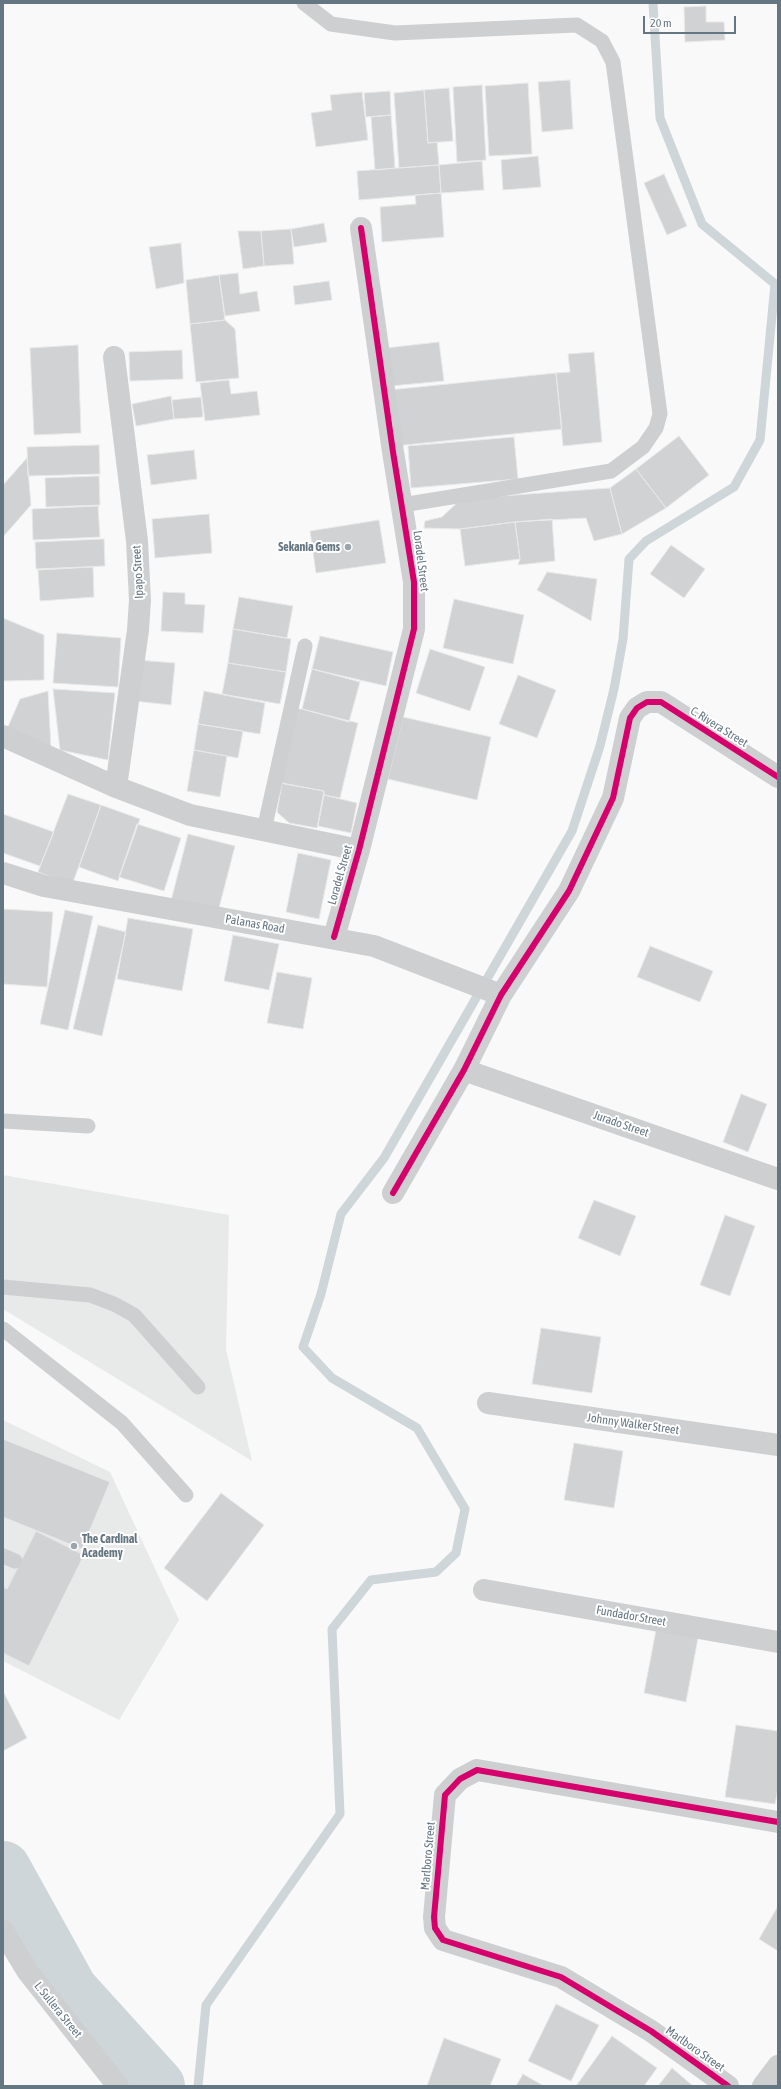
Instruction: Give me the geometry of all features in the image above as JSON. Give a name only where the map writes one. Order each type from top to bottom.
[{"type":"street","name":"Loradel Street","points":[[334,938],[359,850],[414,629],[414,582],[360,228]]},
{"type":"street","name":"Ipapo Street","points":[[114,358],[137,541],[140,600],[138,630],[116,787]]},
{"type":"street","name":"C. Rivera Street","points":[[497,993],[569,891],[613,798],[630,718],[637,708],[647,702],[661,702],[778,777]]},
{"type":"street","points":[[3,736],[116,787],[190,815],[359,850]]},
{"type":"street","name":"Palanas Road","points":[[3,872],[44,886],[374,946],[497,993]]},
{"type":"street","points":[[393,1193],[464,1070],[497,993]]},
{"type":"street","name":"Jurado Street","points":[[464,1070],[778,1179]]},
{"type":"street","name":"Johnny Walker Street","points":[[488,1403],[778,1445]]},
{"type":"street","name":"Fundador Street","points":[[484,1590],[778,1642]]},
{"type":"street","name":"Marlboro Street","points":[[728,2086],[651,2031],[561,1977],[443,1940],[435,1928],[434,1917],[445,1794],[460,1779],[476,1770],[778,1822]]},
{"type":"street","name":"L. Sullera Street","points":[[3,1931],[28,1972],[118,2086]]},
{"type":"street","points":[[763,2086],[778,2066]]},
{"type":"lane","points":[[304,3],[331,24],[395,33],[577,25],[602,41],[613,62],[660,414],[656,428],[643,447],[612,471],[402,505]]},
{"type":"lane","points":[[264,830],[305,646]]},
{"type":"lane","points":[[3,1122],[88,1126]]},
{"type":"lane","points":[[3,1287],[90,1295],[114,1304],[134,1315],[198,1387]]},
{"type":"lane","points":[[3,1329],[122,1423],[186,1495]]},
{"type":"shaded area","points":[[3,1175],[229,1215],[226,1349],[252,1461],[3,1309]]},
{"type":"shaded area","name":"The Cardinal Academy","points":[[3,1420],[110,1472],[179,1620],[119,1720],[3,1661]]},
{"type":"building","points":[[706,6],[706,22],[724,22],[725,40],[685,42],[684,7]]},
{"type":"building","points":[[570,80],[573,129],[542,132],[538,82]]},
{"type":"building","points":[[528,83],[532,154],[489,156],[485,86]]},
{"type":"building","points":[[482,85],[486,160],[457,162],[453,87]]},
{"type":"building","points":[[449,88],[453,141],[428,143],[424,90]]},
{"type":"building","points":[[424,90],[428,143],[437,142],[439,165],[399,168],[394,93]]},
{"type":"building","points":[[390,91],[391,115],[366,117],[364,93]]},
{"type":"building","points":[[362,92],[368,140],[316,147],[311,113],[332,110],[330,95]]},
{"type":"building","points":[[391,115],[395,168],[375,170],[371,117]]},
{"type":"building","points":[[538,156],[541,187],[503,190],[501,160]]},
{"type":"building","points":[[482,161],[484,190],[441,193],[439,165]]},
{"type":"building","points":[[439,165],[441,193],[359,200],[357,171]]},
{"type":"building","points":[[664,174],[687,226],[667,235],[644,183]]},
{"type":"building","points":[[441,193],[444,237],[382,242],[380,207],[416,204],[415,195]]},
{"type":"building","points":[[324,223],[327,242],[294,247],[291,229]]},
{"type":"building","points":[[291,229],[294,264],[264,266],[261,231]]},
{"type":"building","points":[[238,231],[261,231],[264,266],[243,269]]},
{"type":"building","points":[[181,243],[184,283],[156,289],[149,247]]},
{"type":"building","points":[[238,273],[240,294],[257,291],[260,311],[225,316],[219,275]]},
{"type":"building","points":[[219,275],[225,320],[190,324],[186,280]]},
{"type":"building","points":[[329,281],[332,300],[295,305],[293,286]]},
{"type":"building","points":[[225,320],[235,329],[239,378],[196,382],[190,324]]},
{"type":"building","points":[[439,342],[444,381],[391,386],[386,348]]},
{"type":"building","points":[[78,345],[81,433],[34,435],[30,348]]},
{"type":"building","points":[[182,350],[183,379],[130,381],[129,352]]},
{"type":"building","points":[[594,352],[602,442],[563,446],[556,373],[570,372],[568,354]]},
{"type":"building","points":[[556,373],[562,429],[395,446],[389,390]]},
{"type":"building","points":[[229,380],[231,394],[257,391],[260,415],[205,421],[200,383]]},
{"type":"building","points":[[171,396],[174,419],[136,426],[132,404]]},
{"type":"building","points":[[201,397],[203,417],[174,419],[172,400]]},
{"type":"building","points":[[679,436],[709,475],[666,508],[636,469]]},
{"type":"building","points":[[514,437],[518,479],[411,488],[408,446]]},
{"type":"building","points":[[99,445],[100,474],[28,476],[27,447]]},
{"type":"building","points":[[194,450],[197,479],[151,485],[147,455]]},
{"type":"building","points":[[27,458],[31,505],[3,537],[3,485]]},
{"type":"building","points":[[636,469],[666,508],[622,534],[610,488]]},
{"type":"building","points":[[99,476],[100,505],[46,507],[45,478]]},
{"type":"building","points":[[610,488],[622,534],[594,541],[586,518],[515,522],[460,529],[424,528],[425,521],[442,517],[461,499]]},
{"type":"building","points":[[98,506],[100,537],[33,540],[32,509]]},
{"type":"building","points":[[209,514],[212,553],[155,558],[152,519]]},
{"type":"building","points":[[552,519],[555,561],[518,565],[520,559],[515,522]]},
{"type":"building","name":"Sekania Gems","points":[[379,520],[386,563],[316,573],[310,531]]},
{"type":"building","points":[[515,522],[520,559],[465,566],[460,529]]},
{"type":"building","points":[[104,539],[105,566],[36,569],[35,542]]},
{"type":"building","points":[[671,545],[705,569],[684,598],[650,574]]},
{"type":"building","points":[[93,567],[94,597],[40,601],[38,570]]},
{"type":"building","points":[[547,572],[597,579],[591,621],[537,590]]},
{"type":"building","points":[[163,592],[185,593],[185,604],[205,605],[203,633],[161,631]]},
{"type":"building","points":[[239,597],[293,606],[287,638],[233,629]]},
{"type":"building","points":[[454,599],[524,615],[513,664],[443,648]]},
{"type":"building","points":[[3,618],[44,635],[44,680],[3,681]]},
{"type":"building","points":[[233,629],[291,639],[286,672],[228,663]]},
{"type":"building","points":[[57,633],[121,638],[118,687],[53,683]]},
{"type":"building","points":[[320,636],[393,652],[386,686],[312,669]]},
{"type":"building","points":[[430,649],[485,667],[470,711],[416,693]]},
{"type":"building","points":[[138,660],[175,663],[171,705],[134,701]]},
{"type":"building","points":[[228,663],[286,672],[280,704],[222,694]]},
{"type":"building","points":[[312,669],[360,682],[349,722],[302,709]]},
{"type":"building","points":[[518,675],[556,690],[537,738],[499,724]]},
{"type":"building","points":[[53,689],[115,693],[108,760],[60,750]]},
{"type":"building","points":[[48,691],[51,748],[7,729],[20,699]]},
{"type":"building","points":[[204,691],[265,703],[260,734],[198,724]]},
{"type":"building","points":[[296,709],[302,709],[358,723],[340,798],[324,795],[324,791],[279,783]]},
{"type":"building","points":[[403,717],[491,737],[477,800],[388,779]]},
{"type":"building","points":[[198,724],[243,731],[238,758],[194,750]]},
{"type":"building","points":[[194,750],[227,756],[220,797],[187,791]]},
{"type":"building","points":[[282,783],[324,791],[317,828],[289,823],[277,812]]},
{"type":"building","points":[[68,794],[101,805],[72,885],[38,872]]},
{"type":"building","points":[[324,795],[357,803],[351,833],[318,826]]},
{"type":"building","points":[[101,805],[140,819],[118,881],[79,867]]},
{"type":"building","points":[[3,814],[54,832],[40,866],[3,853]]},
{"type":"building","points":[[137,824],[181,838],[164,891],[119,877]]},
{"type":"building","points":[[188,834],[235,846],[218,912],[171,901]]},
{"type":"building","points":[[298,853],[331,860],[319,919],[286,912]]},
{"type":"building","points":[[3,909],[53,912],[47,987],[3,984]]},
{"type":"building","points":[[65,910],[93,916],[68,1030],[40,1024]]},
{"type":"building","points":[[128,918],[193,929],[182,991],[117,979]]},
{"type":"building","points":[[98,925],[126,932],[102,1036],[73,1029]]},
{"type":"building","points":[[233,935],[279,944],[269,990],[224,981]]},
{"type":"building","points":[[650,946],[713,971],[700,1002],[637,977]]},
{"type":"building","points":[[277,972],[312,978],[303,1029],[267,1023]]},
{"type":"building","points":[[741,1094],[767,1104],[748,1152],[723,1142]]},
{"type":"building","points":[[594,1200],[636,1216],[620,1256],[578,1238]]},
{"type":"building","points":[[725,1215],[755,1226],[730,1296],[700,1285]]},
{"type":"building","points":[[541,1328],[601,1337],[592,1393],[532,1384]]},
{"type":"building","points":[[3,1439],[110,1482],[82,1549],[3,1517]]},
{"type":"building","points":[[574,1443],[623,1451],[614,1508],[564,1500]]},
{"type":"building","points":[[221,1493],[264,1525],[207,1601],[164,1568]]},
{"type":"building","points":[[36,1531],[84,1555],[29,1666],[3,1653],[3,1587],[7,1589]]},
{"type":"building","points":[[656,1630],[698,1638],[686,1702],[644,1693]]},
{"type":"building","points":[[3,1691],[27,1738],[3,1751]]},
{"type":"building","points":[[736,1725],[778,1731],[778,1789],[775,1804],[725,1797]]},
{"type":"building","points":[[778,1906],[778,1951],[759,1939]]},
{"type":"building","points":[[556,2004],[599,2025],[571,2081],[528,2061]]},
{"type":"building","points":[[612,2036],[657,2068],[644,2086],[576,2086]]},
{"type":"building","points":[[444,2038],[501,2059],[490,2086],[427,2086]]},
{"type":"building","points":[[672,2068],[693,2086],[658,2086]]},
{"type":"building","points":[[523,2074],[544,2086],[516,2086]]},
{"type":"waterway","points":[[198,2086],[206,2005],[340,1814],[332,1629],[371,1580],[436,1572],[456,1553],[465,1509],[417,1428],[332,1378],[303,1347],[321,1294],[341,1214],[384,1158],[572,831],[600,746],[614,689],[623,639],[629,559],[646,541],[734,487],[760,440],[775,284],[702,224],[660,118],[653,3]]},
{"type":"waterway","points":[[3,1869],[70,1990],[157,2086]]},
{"type":"cycle path","points":[[334,937],[359,850],[414,629],[414,582],[393,452],[361,228]]},
{"type":"cycle path","points":[[393,1193],[464,1070],[501,995],[569,891],[613,798],[630,718],[637,708],[647,702],[661,702],[778,777]]},
{"type":"cycle path","points":[[728,2086],[651,2031],[561,1977],[443,1940],[435,1928],[434,1917],[445,1795],[460,1779],[477,1770],[778,1822]]},
{"type":"place","name":"Sekania Gems","points":[[348,547]]},
{"type":"place","name":"The Cardinal Academy","points":[[74,1546]]}]
